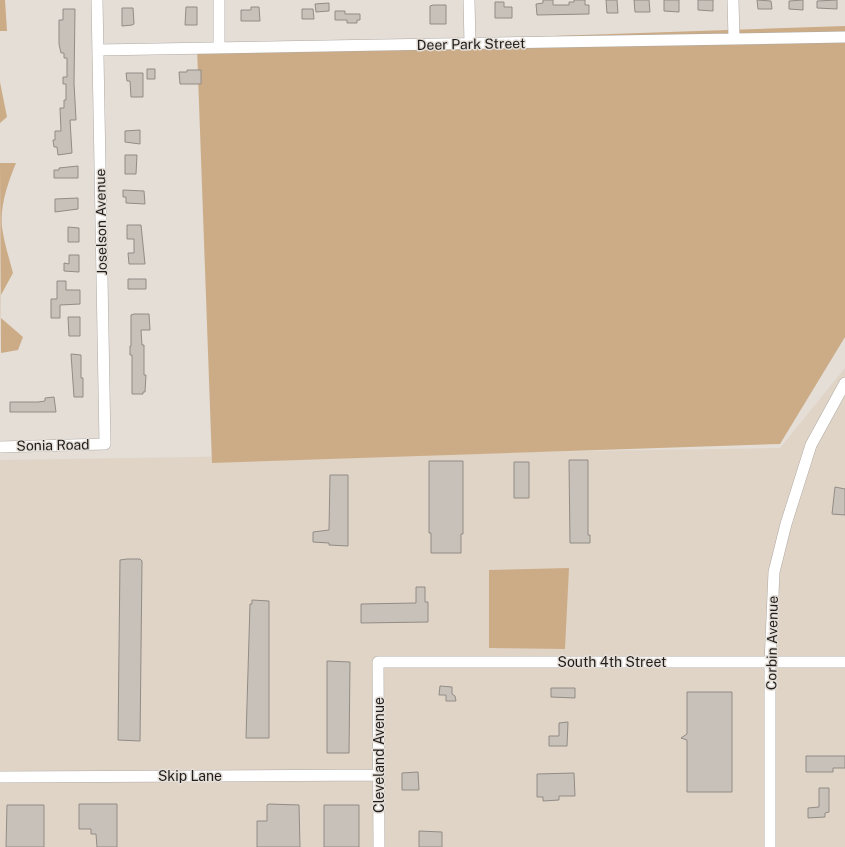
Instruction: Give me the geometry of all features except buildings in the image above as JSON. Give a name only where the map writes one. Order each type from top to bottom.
[{"type":"street","name":"Joselson Avenue","points":[[97,0],[105,444]]},
{"type":"street","points":[[219,0],[219,48]]},
{"type":"street","points":[[469,0],[470,44]]},
{"type":"street","points":[[733,0],[734,38]]},
{"type":"street","name":"Deer Park Street","points":[[98,50],[845,37]]},
{"type":"street","name":"Corbin Avenue","points":[[770,847],[770,662],[774,572],[786,524],[811,445],[845,384]]},
{"type":"street","name":"Sonia Road","points":[[0,447],[105,444]]},
{"type":"street","name":"South 4th Street","points":[[378,662],[845,662]]},
{"type":"street","name":"Cleveland Avenue","points":[[378,662],[379,847]]},
{"type":"street","name":"Skip Lane","points":[[0,777],[379,775]]},
{"type":"shaded area","points":[[0,0],[5,0],[7,31],[0,31]]},
{"type":"shaded area","points":[[845,26],[845,337],[780,444],[212,463],[197,48]]},
{"type":"shaded area","points":[[0,82],[7,117],[0,123]]},
{"type":"shaded area","points":[[0,163],[16,163],[3,202],[2,210],[3,233],[13,273],[1,295],[1,318],[23,337],[18,350],[1,353]]},
{"type":"shaded area","points":[[845,368],[845,847],[0,847],[0,460],[780,448]]},
{"type":"shaded area","points":[[569,568],[565,649],[489,648],[489,570]]}]
